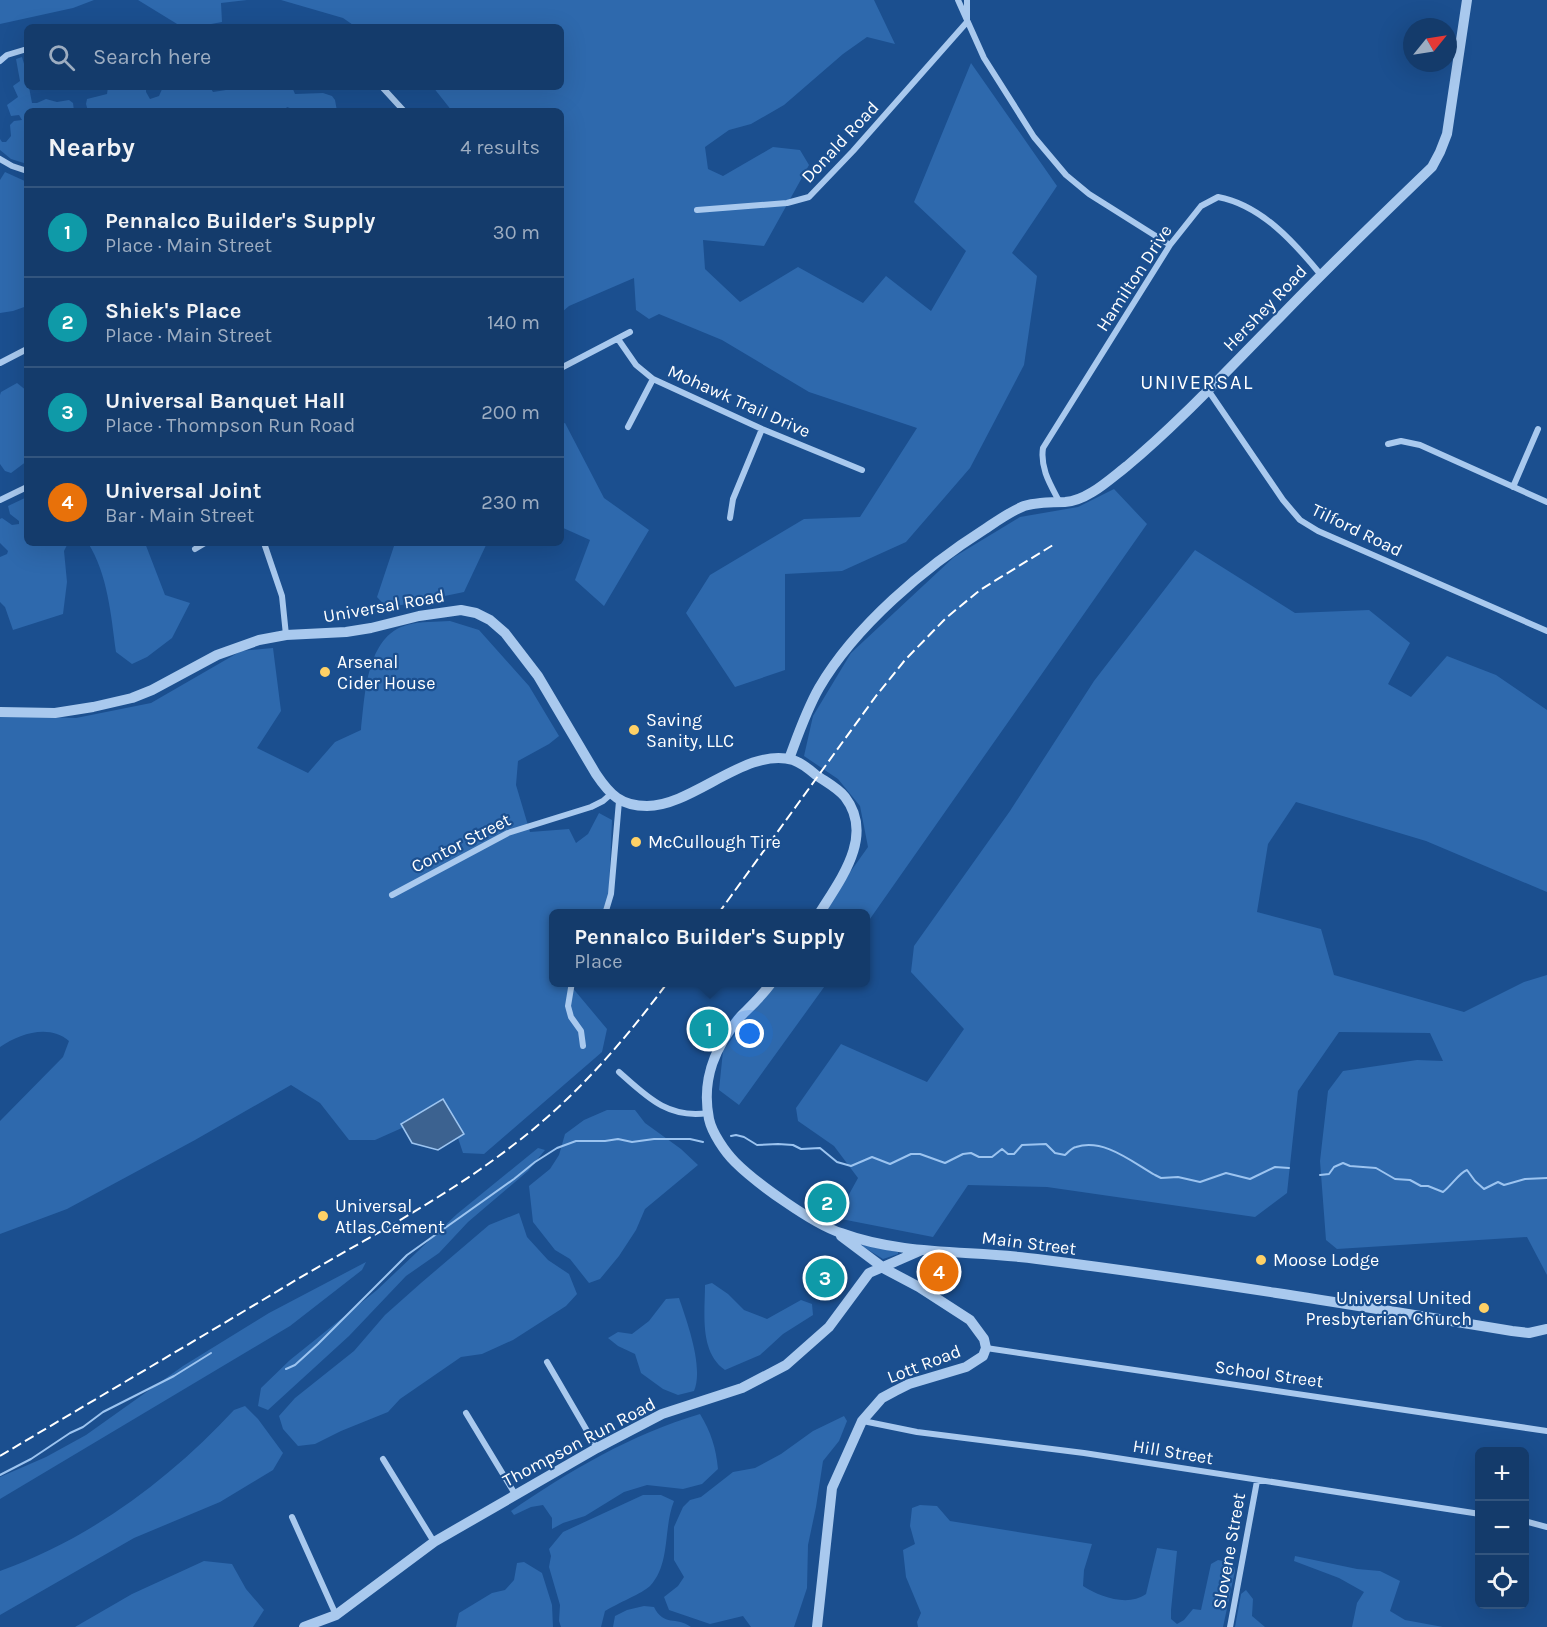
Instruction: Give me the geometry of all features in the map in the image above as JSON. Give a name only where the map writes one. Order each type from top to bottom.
[{"type":"street","points":[[958,0],[984,58],[1034,137],[1066,175],[1089,194],[1170,245]]},
{"type":"street","points":[[967,0],[967,22]]},
{"type":"street","name":"Hershey Road","points":[[789,759],[802,723],[820,687],[836,663],[877,615],[940,560],[996,522],[1024,506],[1075,500],[1106,482],[1129,464],[1208,390],[1321,274],[1432,167],[1446,134],[1467,0]]},
{"type":"street","name":"Donald Road","points":[[697,210],[787,203],[809,197],[853,151],[967,22]]},
{"type":"street","points":[[0,61],[7,55],[24,50]]},
{"type":"street","points":[[385,90],[401,108]]},
{"type":"street","points":[[0,159],[24,170]]},
{"type":"street","name":"Hamilton Drive","points":[[1059,501],[1041,459],[1043,448],[1170,245],[1201,206],[1218,197],[1238,202],[1258,212],[1306,256],[1321,274]]},
{"type":"street","points":[[564,366],[630,332]]},
{"type":"street","name":"Mohawk Trail Drive","points":[[618,339],[636,365],[653,379],[762,429],[862,470]]},
{"type":"street","points":[[0,363],[24,351]]},
{"type":"street","points":[[628,427],[653,379]]},
{"type":"street","name":"Tilford Road","points":[[1208,390],[1283,500],[1300,520],[1318,531],[1547,631]]},
{"type":"street","points":[[730,518],[733,499],[762,429]]},
{"type":"street","points":[[1513,487],[1539,429]]},
{"type":"street","points":[[1388,444],[1401,441],[1420,445],[1547,502]]},
{"type":"street","points":[[0,500],[24,488]]},
{"type":"street","points":[[195,549],[200,546]]},
{"type":"street","points":[[265,546],[282,596],[286,635]]},
{"type":"street","name":"Universal Road","points":[[0,712],[55,713],[132,698],[234,648],[259,640],[286,635],[346,632],[460,610],[476,613],[490,620],[506,633],[538,675],[596,774],[615,797]]},
{"type":"street","points":[[606,909],[610,894],[615,797],[647,806],[656,805],[681,797],[764,760],[789,759],[801,764],[836,789],[848,801],[853,813],[856,835],[850,862],[822,909]]},
{"type":"street","name":"Contor Street","points":[[392,895],[508,833],[591,807],[615,797]]},
{"type":"street","points":[[571,987],[568,1006],[571,1017],[581,1031],[583,1046]]},
{"type":"street","name":"Main Street","points":[[768,987],[721,1041],[712,1062],[707,1083],[708,1113],[714,1130],[734,1162],[799,1210],[837,1232],[871,1242],[923,1250],[1047,1260],[1512,1331],[1529,1333],[1547,1329]]},
{"type":"street","points":[[619,1071],[663,1107],[674,1112],[688,1114],[708,1113]]},
{"type":"street","name":"Lott Road","points":[[817,1627],[832,1488],[862,1421],[882,1398],[895,1390],[966,1367],[982,1356],[986,1348],[984,1339],[970,1320],[881,1266],[837,1232]]},
{"type":"street","name":"Thompson Run Road","points":[[304,1627],[336,1614],[434,1542],[597,1448],[662,1414],[742,1388],[765,1378],[786,1365],[829,1327],[869,1273],[923,1250]]},
{"type":"street","name":"School Street","points":[[986,1348],[1547,1431]]},
{"type":"street","points":[[547,1362],[597,1448]]},
{"type":"street","points":[[466,1413],[515,1494]]},
{"type":"street","name":"Hill Street","points":[[862,1421],[916,1432],[1084,1453],[1475,1513]]},
{"type":"street","points":[[383,1459],[434,1542]]},
{"type":"street","name":"Slovene Street","points":[[1230,1627],[1257,1481]]},
{"type":"street","points":[[291,1516],[336,1614]]},
{"type":"street","points":[[1529,1522],[1547,1527]]},
{"type":"shaded area","points":[[0,0],[94,0],[73,8],[0,24]]},
{"type":"shaded area","points":[[138,0],[247,0],[221,3],[222,22],[177,24]]},
{"type":"shaded area","points":[[281,0],[874,0],[895,44],[867,37],[843,54],[784,105],[751,124],[729,130],[705,147],[708,169],[723,176],[773,147],[800,150],[809,165],[764,246],[703,240],[705,269],[740,302],[798,267],[863,303],[886,276],[931,311],[966,251],[914,202],[971,63],[1057,186],[1012,253],[1037,276],[1024,365],[970,468],[906,542],[842,571],[785,574],[785,670],[735,687],[686,613],[710,575],[804,519],[860,517],[917,428],[809,392],[722,340],[659,314],[649,319],[636,310],[634,278],[569,306],[564,310],[564,108],[450,108],[435,90],[564,90],[564,24],[352,24],[343,18]]},
{"type":"shaded area","points":[[22,57],[24,90],[30,90],[32,103],[46,99],[57,102],[69,100],[73,103],[74,108],[24,108],[24,163],[11,159],[0,150],[0,139],[6,142],[11,136],[10,125],[14,121],[22,120],[19,115],[11,116],[7,105],[18,97],[13,86],[20,81],[16,59]]},
{"type":"shaded area","points":[[108,90],[146,90],[150,99],[159,96],[162,90],[212,90],[213,92],[293,90],[295,94],[323,93],[332,96],[336,108],[87,108],[87,99],[107,94]]},
{"type":"shaded area","points":[[5,172],[24,181],[24,307],[0,313],[0,180]]},
{"type":"shaded area","points":[[17,383],[24,389],[24,463],[11,473],[5,471],[0,464],[1,392]]},
{"type":"shaded area","points":[[564,423],[604,498],[649,530],[604,606],[575,580],[590,540],[564,528]]},
{"type":"shaded area","points":[[1114,489],[1147,524],[870,919],[870,909],[824,909],[868,847],[860,806],[838,779],[804,756],[813,716],[851,653],[954,557],[1020,517],[1078,507]]},
{"type":"shaded area","points":[[24,498],[24,546],[66,546],[64,551],[67,582],[63,614],[13,630],[5,607],[0,602],[0,557],[8,551],[0,543],[0,519],[12,525],[19,524],[19,521],[10,514],[8,506]]},
{"type":"shaded area","points":[[90,546],[146,546],[165,595],[190,603],[172,638],[147,657],[132,664],[116,652],[104,582]]},
{"type":"shaded area","points":[[394,546],[486,546],[464,592],[387,608],[377,597]]},
{"type":"shaded area","points":[[1195,550],[1295,613],[1369,610],[1410,643],[1388,684],[1411,697],[1447,656],[1496,675],[1547,710],[1547,892],[1426,841],[1296,802],[1268,844],[1257,912],[1321,929],[1334,975],[1464,1012],[1524,982],[1547,975],[1547,1275],[1527,1237],[1337,1249],[1326,1240],[1320,1161],[1328,1091],[1343,1071],[1417,1060],[1443,1061],[1430,1033],[1339,1032],[1298,1091],[1287,1193],[1255,1217],[1047,1187],[968,1185],[933,1237],[836,1218],[858,1178],[834,1146],[798,1121],[796,1108],[841,1044],[927,1082],[964,1029],[911,972],[914,946],[1010,811],[1094,681]]},
{"type":"shaded area","points":[[450,621],[479,630],[529,686],[559,736],[518,761],[516,785],[530,832],[569,829],[576,843],[588,834],[599,813],[612,820],[608,909],[549,909],[549,987],[572,987],[607,1029],[602,1052],[484,1154],[463,1153],[453,1123],[440,1111],[375,1140],[349,1140],[320,1103],[291,1085],[67,1209],[0,1234],[0,1121],[63,1057],[69,1041],[53,1033],[35,1032],[0,1047],[0,716],[76,718],[151,703],[241,651],[273,648],[281,711],[257,748],[308,773],[335,742],[361,730],[370,669],[383,641],[393,631],[423,622]]},
{"type":"shaded area","points":[[769,987],[824,987],[739,1105],[719,1090],[723,1051]]},
{"type":"shaded area","points":[[443,1099],[464,1134],[438,1150],[412,1143],[401,1124]]},
{"type":"shaded area","points":[[607,1110],[635,1110],[645,1123],[681,1149],[698,1165],[645,1209],[636,1230],[619,1256],[600,1279],[589,1283],[570,1259],[555,1250],[533,1222],[529,1186],[550,1169],[559,1155],[565,1134],[584,1120]]},
{"type":"shaded area","points":[[538,1148],[545,1150],[528,1171],[468,1222],[439,1253],[406,1276],[349,1336],[268,1410],[258,1406],[261,1388],[290,1360],[377,1290],[457,1214]]},
{"type":"shaded area","points":[[519,1213],[527,1237],[548,1260],[569,1274],[577,1294],[566,1306],[513,1340],[482,1354],[461,1357],[400,1399],[388,1412],[315,1444],[298,1446],[283,1429],[279,1416],[295,1398],[354,1351],[385,1315],[489,1225]]},
{"type":"shaded area","points":[[863,1245],[898,1252],[898,1254],[883,1259]]},
{"type":"shaded area","points":[[366,1262],[362,1270],[290,1326],[0,1499],[0,1477],[46,1457],[86,1435],[183,1366],[269,1313]]},
{"type":"shaded area","points":[[712,1283],[728,1294],[744,1310],[767,1319],[801,1300],[812,1304],[813,1315],[783,1334],[760,1355],[725,1370],[711,1353],[705,1331],[705,1285]]},
{"type":"shaded area","points":[[679,1298],[696,1357],[697,1381],[694,1391],[678,1395],[663,1389],[641,1373],[635,1354],[608,1338],[618,1332],[632,1334],[649,1321],[666,1299]]},
{"type":"shaded area","points":[[245,1406],[258,1419],[283,1453],[273,1470],[220,1502],[134,1538],[0,1615],[0,1571],[66,1542],[127,1504],[183,1460],[234,1410]]},
{"type":"shaded area","points":[[700,1414],[712,1440],[718,1469],[702,1484],[683,1489],[647,1485],[624,1492],[585,1516],[552,1529],[552,1518],[543,1505],[531,1507],[514,1515],[511,1511],[602,1455],[650,1432]]},
{"type":"shaded area","points":[[844,1416],[847,1421],[839,1441],[823,1461],[808,1545],[807,1588],[794,1627],[751,1627],[743,1616],[710,1624],[669,1610],[664,1597],[678,1586],[684,1577],[674,1560],[674,1527],[683,1507],[690,1500],[701,1497],[733,1472],[755,1468],[781,1454],[813,1431]]},
{"type":"shaded area","points":[[643,1495],[661,1495],[674,1501],[664,1557],[657,1577],[647,1589],[605,1611],[601,1627],[561,1627],[560,1605],[549,1567],[551,1556],[549,1549],[563,1532]]},
{"type":"shaded area","points":[[920,1505],[937,1506],[950,1521],[1092,1544],[1084,1570],[1083,1586],[1097,1594],[1114,1599],[1131,1600],[1146,1594],[1157,1548],[1177,1551],[1171,1619],[1177,1624],[1184,1620],[1193,1609],[1201,1610],[1211,1564],[1218,1560],[1233,1563],[1235,1571],[1223,1627],[918,1627],[917,1622],[921,1613],[906,1577],[903,1550],[915,1544],[910,1526],[912,1508]]},
{"type":"shaded area","points":[[1295,1556],[1357,1569],[1380,1571],[1400,1581],[1390,1611],[1405,1620],[1443,1627],[1352,1627],[1357,1603],[1364,1592],[1339,1578],[1294,1561]]},
{"type":"shaded area","points":[[204,1561],[232,1564],[246,1589],[264,1610],[253,1627],[75,1627],[132,1594]]},
{"type":"shaded area","points":[[524,1562],[542,1573],[552,1605],[553,1627],[456,1627],[459,1613],[492,1593],[505,1590],[514,1580],[517,1563]]},
{"type":"shaded area","points":[[1246,1590],[1253,1599],[1252,1616],[1265,1627],[1235,1627],[1241,1594]]},
{"type":"shaded area","points":[[644,1606],[654,1607],[662,1617],[691,1627],[613,1627],[615,1616]]},
{"type":"waterway","points":[[731,1136],[744,1137],[757,1145],[778,1144],[793,1145],[801,1149],[820,1148],[837,1162],[851,1166],[872,1157],[890,1164],[911,1154],[920,1154],[945,1163],[963,1154],[971,1153],[979,1157],[992,1157],[1002,1149],[1008,1154],[1014,1154],[1022,1145],[1046,1144],[1055,1153],[1065,1155],[1071,1149],[1086,1145],[1107,1148],[1161,1178],[1178,1177],[1200,1182],[1226,1173],[1250,1179],[1275,1167],[1289,1168]]},
{"type":"waterway","points":[[286,1369],[295,1365],[318,1344],[407,1255],[557,1148],[576,1141],[618,1139],[632,1142],[654,1139],[690,1139],[703,1142]]},
{"type":"waterway","points":[[1320,1175],[1329,1174],[1334,1167],[1343,1163],[1350,1166],[1376,1168],[1395,1179],[1410,1180],[1421,1186],[1428,1186],[1443,1192],[1461,1173],[1467,1170],[1484,1189],[1498,1182],[1504,1185],[1525,1179],[1547,1178]]},
{"type":"waterway","points":[[0,1475],[31,1459],[103,1412],[174,1376],[211,1353]]},
{"type":"railway","points":[[722,909],[876,696],[905,660],[946,618],[980,590],[1053,545]]},
{"type":"railway","points":[[0,1456],[406,1216],[486,1165],[556,1110],[615,1049],[664,987]]},
{"type":"place","name":"Arsenal Cider House","points":[[325,672]]},
{"type":"place","name":"Saving Sanity, LLC","points":[[634,730]]},
{"type":"place","name":"McCullough Tire","points":[[636,842]]},
{"type":"place","name":"Pennalco Builder's Supply","points":[[709,1029]]},
{"type":"place","name":"Shiek's Place","points":[[827,1203]]},
{"type":"place","name":"Universal Atlas Cement","points":[[323,1216]]},
{"type":"place","name":"Moose Lodge","points":[[1261,1260]]},
{"type":"place","name":"Universal Joint","points":[[939,1272]]},
{"type":"place","name":"Universal Banquet Hall","points":[[825,1278]]},
{"type":"place","name":"Universal United Presbyterian Church","points":[[1484,1308]]},
{"type":"district","name":"UNIVERSAL","points":[[1197,382]]}]
